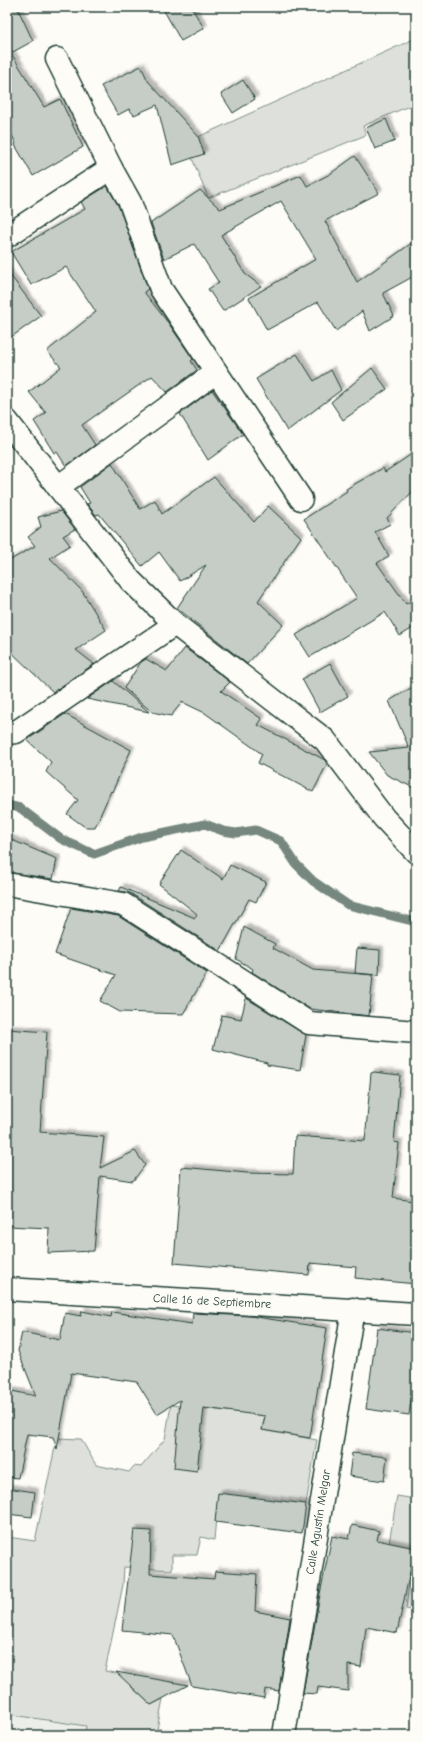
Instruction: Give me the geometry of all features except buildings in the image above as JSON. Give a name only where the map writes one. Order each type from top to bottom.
[{"type":"street","points":[[57,59],[111,168],[130,202],[161,289],[301,499]]},
{"type":"street","points":[[7,236],[111,168]]},
{"type":"street","points":[[58,487],[216,372]]},
{"type":"street","points":[[7,421],[131,581],[175,624],[325,740],[384,818],[416,852]]},
{"type":"street","points":[[7,732],[16,732],[175,624]]},
{"type":"street","points":[[7,884],[123,904],[309,1023],[416,1032]]},
{"type":"street","name":"Calle 16 de Septiembre","points":[[7,1288],[416,1314]]},
{"type":"street","name":"Calle Agustín Melgar","points":[[284,1735],[353,1310]]},
{"type":"shaded area","points":[[416,38],[416,103],[363,126],[366,135],[208,198],[192,158],[198,137]]},
{"type":"shaded area","points":[[171,1405],[265,1415],[262,1430],[317,1440],[306,1504],[231,1508],[217,1506],[214,1540],[201,1537],[197,1555],[172,1555],[172,1570],[124,1567],[123,1585],[105,1671],[131,1676],[130,1686],[151,1705],[163,1699],[157,1729],[170,1729],[169,1735],[85,1735],[86,1726],[7,1714],[7,1537],[35,1541],[57,1438],[81,1439],[96,1465],[129,1472],[134,1466],[141,1467],[165,1439]]},
{"type":"shaded area","points":[[397,1496],[416,1499],[416,1611],[406,1609],[415,1548],[389,1543]]},
{"type":"shaded area","points":[[7,1714],[86,1726],[85,1735],[7,1735]]},
{"type":"waterway","points":[[7,805],[20,808],[61,839],[94,854],[142,837],[205,824],[223,831],[236,833],[256,830],[281,841],[296,864],[313,881],[348,905],[416,922]]}]
